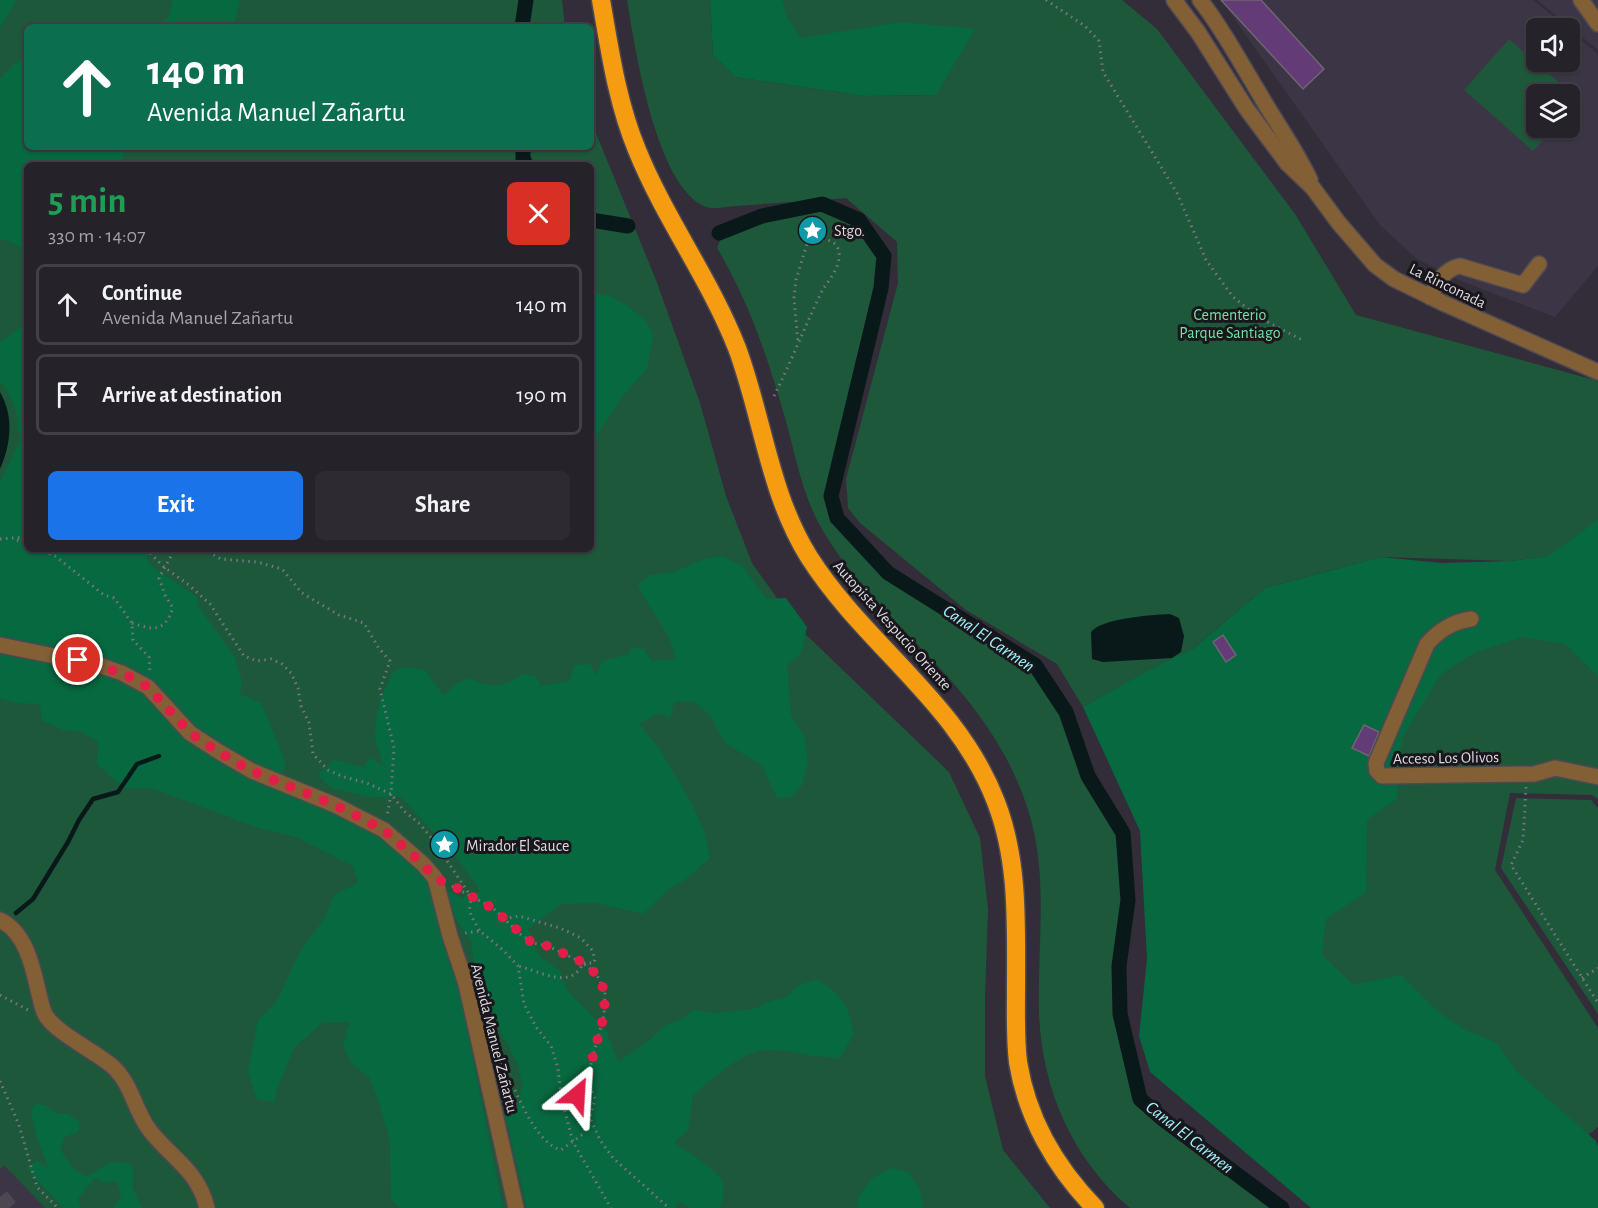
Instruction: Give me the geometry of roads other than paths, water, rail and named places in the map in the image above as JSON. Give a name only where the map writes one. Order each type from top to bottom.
[{"type":"highway","name":"Autopista Vespucio Oriente","points":[[601,0],[618,95],[631,134],[645,170],[725,319],[750,388],[775,481],[795,533],[832,590],[931,696],[960,733],[971,749],[996,800],[1013,872],[1016,924],[1016,1030],[1019,1065],[1029,1102],[1049,1150],[1067,1176],[1095,1208]]},
{"type":"street","name":"La Rinconada","points":[[1174,0],[1198,32],[1246,108],[1287,163],[1313,188],[1338,222],[1376,265],[1394,279],[1430,297],[1539,348],[1598,372]]},
{"type":"street","name":"La Rinconada","points":[[1200,0],[1298,153],[1313,188]]},
{"type":"street","points":[[1581,0],[1598,24]]},
{"type":"street","points":[[1217,63],[1234,51]]},
{"type":"street","points":[[1430,297],[1447,270],[1453,267],[1460,266],[1523,285],[1539,264]]},
{"type":"street","name":"Acceso Los Olivos","points":[[1471,620],[1461,620],[1435,634],[1427,644],[1376,763],[1377,771],[1382,776],[1527,774],[1555,768],[1598,777]]},
{"type":"street","name":"Avenida Manuel Zañartu","points":[[0,645],[99,665],[122,673],[148,687],[190,733],[220,753],[252,771],[335,805],[384,830],[423,864],[435,878],[450,936],[466,984],[516,1208]]},
{"type":"street","points":[[0,920],[9,924],[25,946],[45,1015],[57,1028],[113,1067],[131,1091],[148,1128],[188,1169],[205,1197],[207,1208]]},
{"type":"waterway","name":"Canal El Carmen","points":[[522,24],[526,0]]},
{"type":"waterway","name":"Canal El Carmen","points":[[523,150],[525,162]]},
{"type":"waterway","name":"Canal El Carmen","points":[[719,233],[762,216],[822,204],[859,220],[884,256],[881,288],[831,496],[837,518],[888,573],[1035,665],[1066,712],[1088,776],[1123,833],[1128,900],[1119,966],[1120,1014],[1140,1099],[1164,1120],[1282,1208]]},
{"type":"waterway","name":"Canal El Carmen","points":[[594,220],[628,226]]},
{"type":"waterway","points":[[16,913],[33,899],[93,799],[118,792],[137,764],[159,756]]},
{"type":"tunnel","points":[[0,1197],[9,1208]]},
{"type":"place","name":"Stgo.","points":[[813,230]]},
{"type":"place","name":"Mirador El Sauce","points":[[445,845]]},
{"type":"park label","name":"Cementerio Parque Santiago","points":[[1230,323]]}]
